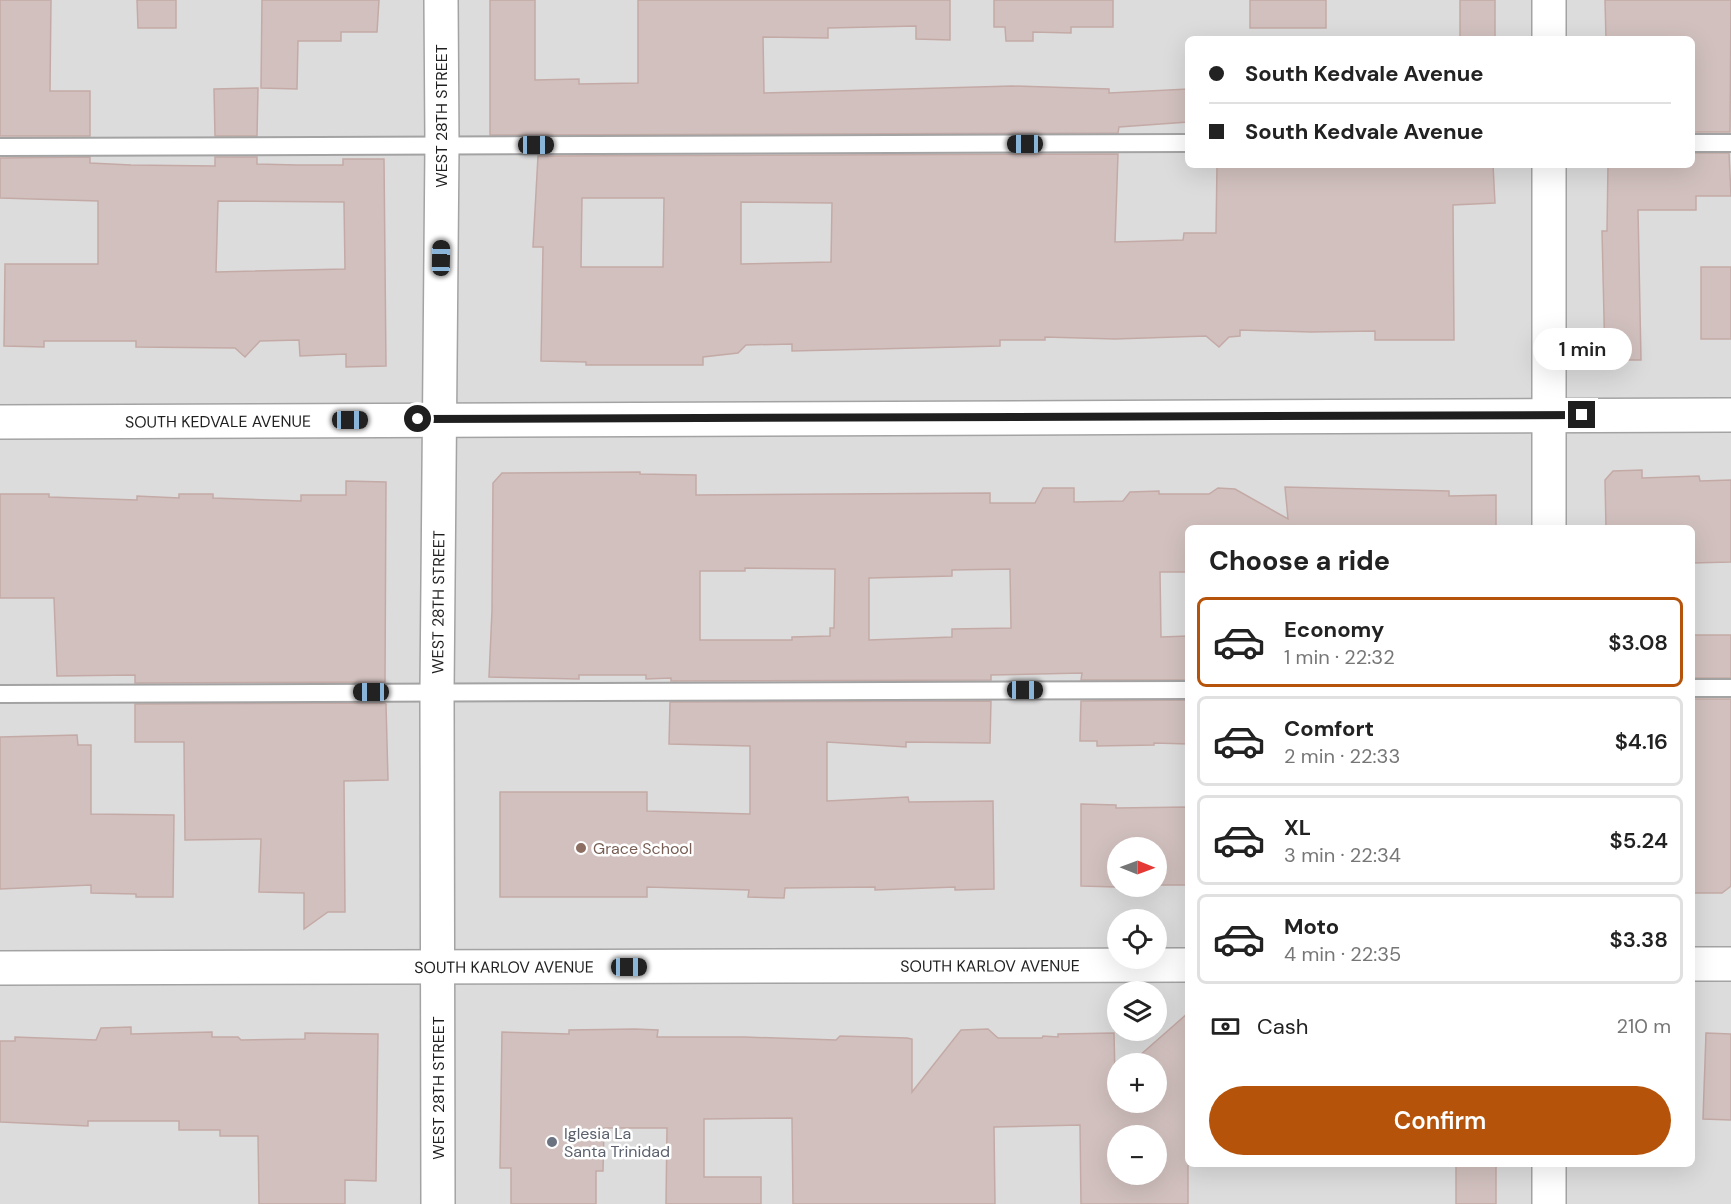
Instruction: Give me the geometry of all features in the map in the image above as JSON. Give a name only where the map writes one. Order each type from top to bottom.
[{"type":"street","name":"WEST 28TH STREET","points":[[438,1204],[437,692],[442,145],[441,0]]},
{"type":"street","points":[[1549,0],[1549,36]]},
{"type":"street","points":[[1549,168],[1549,525]]},
{"type":"street","name":"SOUTH KEDVALE AVENUE","points":[[0,422],[1731,415]]},
{"type":"street","points":[[1695,964],[1731,964]]},
{"type":"street","name":"SOUTH KARLOV AVENUE","points":[[0,968],[1185,965]]},
{"type":"street","points":[[1550,1167],[1550,1204]]},
{"type":"lane","points":[[1695,142],[1731,142]]},
{"type":"lane","points":[[0,147],[1185,143]]},
{"type":"lane","points":[[1695,688],[1731,688]]},
{"type":"lane","points":[[0,694],[1185,690]]},
{"type":"shaded area","points":[[0,0],[1731,0],[1731,1204],[0,1204]]},
{"type":"building","points":[[0,0],[51,0],[50,91],[90,91],[90,136],[0,136]]},
{"type":"building","points":[[137,0],[176,0],[176,28],[138,28]]},
{"type":"building","points":[[262,0],[379,0],[377,32],[341,32],[341,41],[298,41],[297,89],[261,88]]},
{"type":"building","points":[[490,0],[535,0],[535,80],[579,79],[579,84],[638,83],[638,0],[950,0],[950,40],[916,39],[916,26],[828,28],[828,38],[763,37],[764,93],[1012,86],[1109,89],[1109,93],[1185,89],[1185,122],[1119,127],[1118,133],[490,135]]},
{"type":"building","points":[[994,0],[1113,0],[1113,27],[1071,27],[1071,33],[1033,32],[1033,41],[1006,41],[1005,27],[994,27]]},
{"type":"building","points":[[1250,0],[1326,0],[1326,28],[1250,28]]},
{"type":"building","points":[[1460,0],[1495,0],[1495,36],[1460,36]]},
{"type":"building","points":[[1605,0],[1731,0],[1730,132],[1695,132],[1695,36],[1606,36]]},
{"type":"building","points":[[258,88],[257,136],[215,136],[214,89]]},
{"type":"building","points":[[1695,153],[1729,153],[1731,196],[1696,196],[1696,210],[1638,210],[1641,360],[1605,360],[1602,231],[1607,231],[1608,168],[1695,168]]},
{"type":"building","points":[[1118,154],[1115,242],[1183,240],[1184,233],[1216,233],[1217,168],[1493,168],[1495,203],[1453,205],[1454,340],[1375,340],[1375,331],[1240,330],[1240,336],[1229,337],[1219,347],[1206,336],[1115,339],[1045,337],[1045,340],[1000,340],[1000,346],[792,351],[792,344],[746,345],[738,353],[703,357],[703,365],[586,365],[586,362],[541,361],[543,247],[533,247],[538,156]],"holes":[[[582,198],[664,198],[663,267],[581,267]],[[741,202],[832,203],[831,262],[741,264]]]},
{"type":"building","points":[[90,157],[90,163],[215,166],[215,157],[257,157],[257,164],[297,165],[343,165],[343,159],[384,159],[386,366],[346,367],[346,354],[300,356],[299,340],[260,341],[245,357],[235,348],[136,347],[136,341],[44,341],[44,347],[4,346],[5,264],[98,264],[98,201],[0,198],[0,158]],"holes":[[[218,201],[344,202],[345,269],[216,272]]]},
{"type":"building","points":[[1701,267],[1731,267],[1731,339],[1701,339]]},
{"type":"building","points":[[1642,470],[1642,478],[1699,476],[1700,481],[1731,480],[1731,562],[1695,563],[1695,525],[1606,525],[1605,480],[1613,471]]},
{"type":"building","points":[[640,472],[640,474],[696,475],[696,495],[990,493],[990,503],[1035,503],[1043,488],[1074,488],[1074,502],[1123,501],[1130,492],[1209,494],[1218,488],[1235,489],[1288,519],[1285,487],[1449,491],[1449,496],[1496,495],[1496,525],[1185,525],[1185,572],[1160,572],[1161,637],[1185,636],[1185,680],[1081,680],[1082,673],[991,675],[991,680],[671,681],[671,678],[646,679],[646,675],[579,675],[579,679],[489,677],[493,483],[502,473]],"holes":[[[745,568],[835,569],[834,628],[830,628],[830,636],[792,637],[792,640],[700,640],[700,571],[745,571]],[[1010,569],[1011,628],[952,629],[952,637],[869,640],[869,578],[952,576],[952,570]]]},
{"type":"building","points":[[346,481],[386,482],[385,682],[135,683],[135,675],[57,676],[54,598],[0,598],[0,494],[49,494],[49,497],[137,500],[137,496],[179,498],[179,494],[213,494],[213,498],[301,501],[301,495],[346,495]]},
{"type":"building","points":[[1695,635],[1731,635],[1731,678],[1695,678]]},
{"type":"building","points":[[1695,699],[1731,699],[1731,886],[1722,893],[1695,893]]},
{"type":"building","points":[[1185,700],[1185,744],[1097,746],[1097,741],[1080,741],[1081,701]]},
{"type":"building","points":[[991,701],[990,743],[906,742],[906,747],[827,742],[827,801],[908,797],[909,802],[993,801],[994,889],[955,890],[955,887],[875,890],[875,887],[785,888],[784,898],[748,897],[749,890],[647,887],[647,897],[500,897],[500,792],[647,792],[647,811],[750,814],[750,746],[669,744],[670,702]]},
{"type":"building","points":[[385,703],[388,780],[344,781],[345,912],[328,912],[304,929],[304,893],[259,892],[261,839],[185,840],[184,742],[135,742],[135,704]]},
{"type":"building","points":[[77,735],[78,745],[91,745],[91,814],[174,815],[173,897],[136,897],[136,894],[91,893],[91,885],[0,889],[0,737]]},
{"type":"building","points":[[1081,804],[1116,805],[1116,808],[1185,807],[1185,885],[1167,885],[1167,837],[1107,837],[1107,887],[1081,886]]},
{"type":"building","points":[[1185,1016],[1185,1167],[1188,1167],[1188,1204],[1081,1204],[1080,1125],[994,1127],[995,1204],[793,1204],[792,1118],[704,1119],[704,1177],[761,1177],[761,1204],[666,1204],[667,1128],[604,1128],[603,1171],[596,1171],[596,1204],[511,1204],[511,1168],[500,1168],[502,1032],[569,1034],[569,1030],[635,1029],[658,1030],[657,1037],[836,1040],[840,1036],[907,1038],[912,1039],[912,1092],[961,1030],[988,1029],[998,1038],[1042,1038],[1043,1036],[1058,1037],[1058,1034],[1107,1033],[1107,1041],[1114,1041],[1114,1053],[1107,1053],[1107,1113],[1167,1113],[1167,1053],[1143,1053],[1156,1041],[1167,1041],[1167,1031]]},
{"type":"building","points":[[131,1027],[131,1034],[212,1032],[212,1037],[238,1037],[241,1040],[305,1039],[305,1033],[378,1034],[376,1181],[345,1180],[345,1204],[259,1204],[258,1136],[220,1136],[220,1130],[179,1130],[179,1121],[88,1121],[88,1126],[0,1122],[0,1041],[15,1041],[15,1037],[96,1040],[101,1028]]},
{"type":"building","points":[[1706,1033],[1731,1034],[1731,1120],[1703,1119]]},
{"type":"building","points":[[1456,1167],[1496,1167],[1496,1204],[1456,1204]]},
{"type":"place","name":"Grace School","points":[[581,848]]},
{"type":"place","name":"Iglesia La Santa Trinidad","points":[[552,1142]]},
{"type":"route","points":[[418,419],[1582,415]]}]
